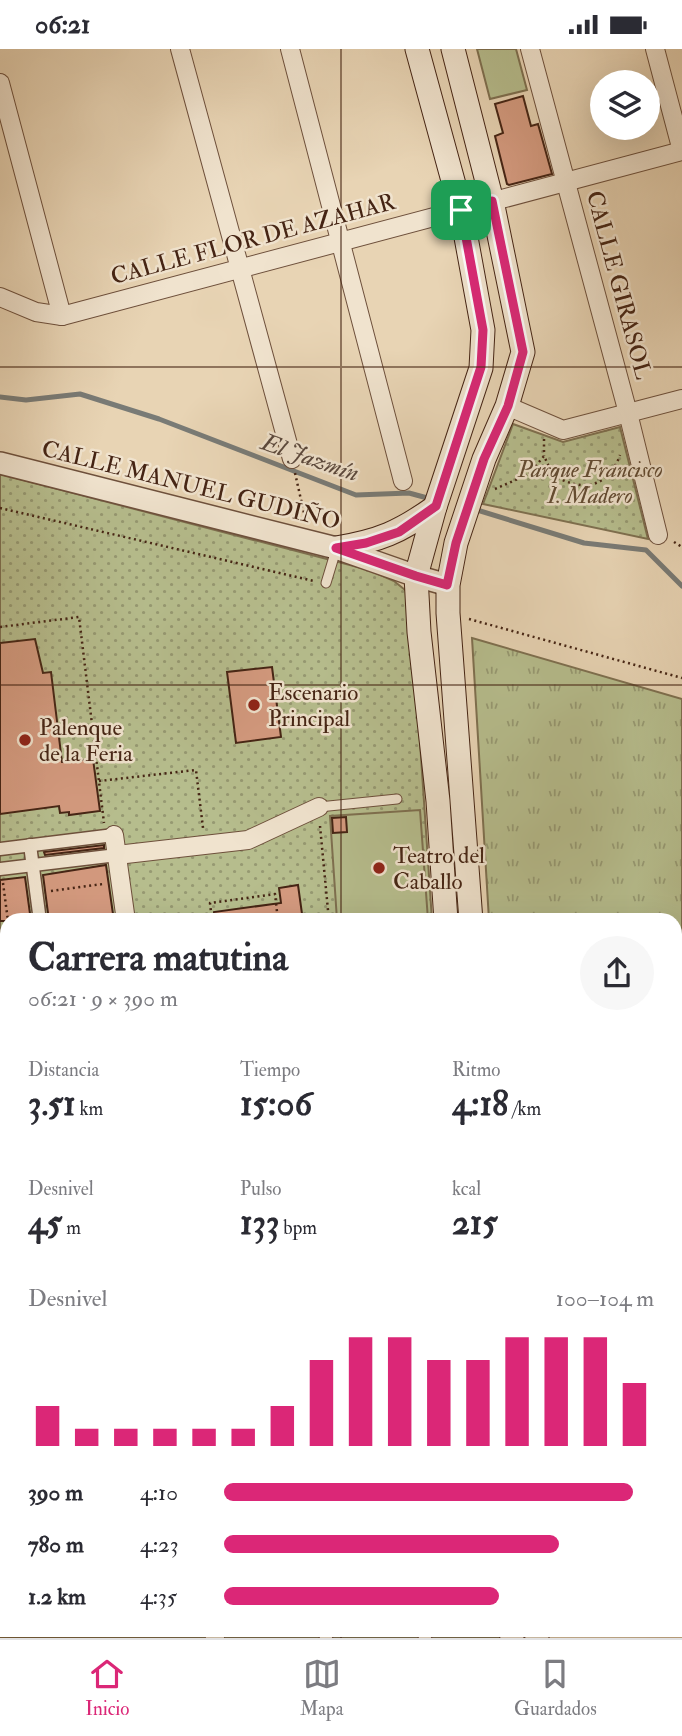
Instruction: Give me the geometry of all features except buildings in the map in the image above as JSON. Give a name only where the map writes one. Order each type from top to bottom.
[{"type":"main road","points":[[416,49],[461,210],[483,330],[481,367],[416,576],[419,632],[438,801],[445,913]]},
{"type":"main road","points":[[453,49],[492,201],[523,352],[508,406],[484,459],[473,503],[456,543],[447,585],[470,913]]},
{"type":"main road","points":[[336,548],[366,543],[399,532],[438,501]]},
{"type":"street","points":[[180,49],[292,460]]},
{"type":"street","points":[[290,49],[403,481]]},
{"type":"street","name":"CALLE GIRASOL","points":[[530,49],[659,535]]},
{"type":"street","points":[[655,49],[682,151]]},
{"type":"street","points":[[0,83],[62,316]]},
{"type":"street","name":"CALLE FLOR DE AZAHAR","points":[[0,297],[36,312],[62,316],[682,151]]},
{"type":"street","points":[[508,406],[563,430],[682,399]]},
{"type":"street","name":"CALLE MANUEL GUDIÑO","points":[[0,463],[336,548],[447,585]]},
{"type":"street","points":[[1,869],[248,840],[319,807]]},
{"type":"street","points":[[0,849],[110,835],[117,855],[124,913]]},
{"type":"street","points":[[30,845],[39,913]]},
{"type":"lane","points":[[326,583],[336,548]]},
{"type":"lane","points":[[319,807],[397,799]]},
{"type":"path","points":[[544,439],[544,456],[553,475]]},
{"type":"path","points":[[529,474],[553,475],[570,486],[589,485],[605,479],[617,463],[622,449]]},
{"type":"path","points":[[473,503],[529,474],[544,456]]},
{"type":"path","points":[[298,484],[311,542]]},
{"type":"path","points":[[0,507],[326,583]]},
{"type":"path","points":[[448,613],[682,678]]},
{"type":"path","points":[[0,627],[79,617],[99,781],[110,835]]},
{"type":"path","points":[[99,781],[196,770],[205,845]]},
{"type":"path","points":[[319,807],[327,913]]},
{"type":"path","points":[[1,869],[7,913]]},
{"type":"path","points":[[36,892],[120,882]]},
{"type":"path","points":[[211,913],[210,903],[275,894],[277,913]]},
{"type":"green space","points":[[477,49],[516,49],[527,90],[490,99]]},
{"type":"green space","name":"Parque Francisco I. Madero","points":[[513,424],[563,442],[620,427],[648,539],[483,504]]},
{"type":"green space","points":[[0,474],[369,570],[394,581],[410,594],[432,913],[0,913]]},
{"type":"green space","points":[[472,638],[682,699],[682,913],[489,913]]},
{"type":"green space","name":"Teatro del Caballo","points":[[420,810],[427,913],[337,913],[330,816]]},
{"type":"green space","points":[[0,1637],[503,1638],[0,1638]]},
{"type":"waterway","name":"El Jazmín","points":[[0,397],[26,400],[80,394],[159,419],[356,495],[409,493],[431,499]]},
{"type":"waterway","name":"El Jazmín","points":[[474,509],[584,543],[646,550],[682,586]]},
{"type":"place","name":"Escenario Principal","points":[[254,705]]},
{"type":"place","name":"Palenque de la Feria","points":[[25,740]]},
{"type":"place","name":"Teatro del Caballo","points":[[379,868]]},
{"type":"route","points":[[492,201],[523,352],[508,406],[484,459],[456,543],[447,585],[336,548],[366,543],[399,532],[436,506],[481,367],[483,330],[461,210],[492,201]]}]
